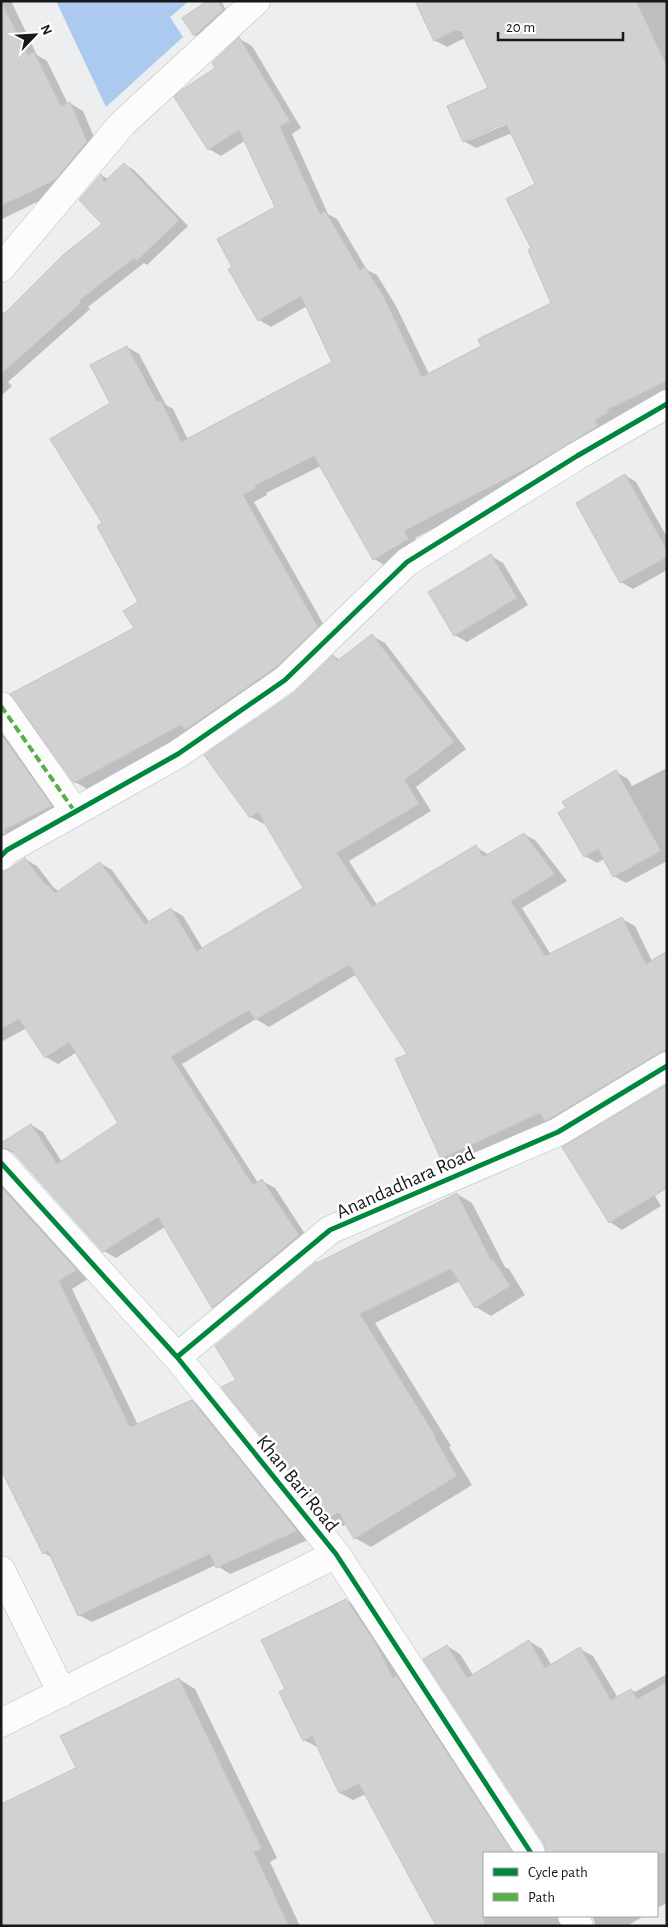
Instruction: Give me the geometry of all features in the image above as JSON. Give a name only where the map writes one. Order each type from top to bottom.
[{"type":"street","points":[[1,268],[123,123],[256,1]]},
{"type":"street","points":[[1,856],[7,850],[178,754],[285,680],[407,562],[577,456],[667,404]]},
{"type":"street","points":[[1,706],[75,812]]},
{"type":"street","name":"Anandadhara Road","points":[[177,1357],[330,1230],[558,1132],[667,1066]]},
{"type":"street","name":"Khan Bari Road","points":[[1,1163],[177,1357],[336,1554],[531,1852]]},
{"type":"street","points":[[1,1723],[336,1554]]},
{"type":"street","points":[[1,1570],[62,1693]]},
{"type":"water","points":[[56,1],[189,1],[170,17],[183,37],[106,107]]},
{"type":"building","points":[[1,1],[28,55],[34,52],[61,106],[70,102],[87,141],[55,180],[1,206]]},
{"type":"building","points":[[207,1],[218,1],[223,10],[194,36],[182,18]]},
{"type":"building","points":[[415,1],[636,1],[667,66],[667,381],[607,410],[608,413],[595,420],[598,426],[533,465],[404,531],[409,539],[373,560],[314,456],[255,486],[256,488],[243,495],[318,627],[275,668],[185,730],[181,725],[74,783],[10,694],[134,628],[123,611],[138,602],[97,526],[102,523],[50,439],[110,403],[90,365],[127,346],[157,402],[161,400],[181,442],[332,362],[301,296],[258,321],[228,269],[232,267],[217,239],[275,207],[239,130],[208,150],[174,97],[215,68],[212,63],[239,37],[290,121],[280,127],[320,214],[325,211],[360,270],[365,267],[384,297],[422,377],[481,346],[478,339],[551,303],[528,250],[531,248],[506,199],[535,184],[506,123],[463,142],[447,106],[488,88],[459,28],[434,41]]},
{"type":"building","points":[[124,163],[179,220],[137,261],[134,258],[79,301],[81,303],[1,374],[1,317],[63,255],[102,224],[79,200],[101,174],[104,182]]},
{"type":"building","points":[[625,474],[667,550],[667,557],[620,583],[576,503]]},
{"type":"building","points":[[491,554],[517,598],[454,636],[428,592]]},
{"type":"building","points":[[372,634],[454,742],[405,780],[419,804],[337,853],[372,907],[476,845],[483,857],[524,833],[555,874],[511,901],[545,956],[622,917],[646,964],[667,951],[667,1050],[545,1121],[540,1113],[441,1159],[395,1059],[407,1054],[349,965],[255,1020],[249,1010],[171,1057],[253,1185],[262,1179],[299,1235],[212,1308],[158,1217],[103,1252],[13,1152],[6,1148],[1,1148],[1,1143],[31,1124],[57,1164],[118,1123],[69,1042],[45,1058],[19,1019],[1,1029],[1,871],[6,871],[25,858],[46,885],[48,884],[55,893],[100,862],[145,924],[171,908],[197,951],[303,888],[258,812],[250,818],[204,755],[294,693],[333,655],[337,661]]},
{"type":"building","points":[[1,734],[52,806],[4,830],[6,833],[1,835]]},
{"type":"building","points":[[616,770],[661,851],[613,877],[598,849],[584,857],[558,813],[566,808],[562,802]]},
{"type":"building","points":[[667,1084],[667,1188],[609,1223],[562,1147]]},
{"type":"building","points":[[1,1187],[77,1270],[59,1281],[130,1427],[192,1400],[297,1531],[216,1568],[210,1554],[78,1616],[48,1551],[43,1554],[1,1470]]},
{"type":"building","points":[[457,1193],[491,1260],[493,1259],[510,1286],[475,1308],[451,1269],[360,1314],[436,1437],[457,1476],[354,1539],[339,1513],[327,1518],[221,1387],[236,1380],[215,1346],[316,1262]]},
{"type":"building","points":[[346,1599],[375,1642],[393,1678],[396,1675],[512,1852],[483,1852],[484,1926],[436,1926],[359,1784],[339,1793],[312,1736],[303,1741],[279,1692],[285,1689],[261,1640]]},
{"type":"building","points":[[529,1640],[545,1668],[580,1647],[611,1700],[631,1689],[637,1699],[667,1682],[667,1853],[546,1852],[544,1844],[423,1659],[447,1645],[467,1678]]},
{"type":"building","points":[[179,1678],[262,1849],[254,1852],[289,1926],[1,1926],[1,1804],[76,1768],[60,1736]]},
{"type":"marked path","points":[[1,706],[75,812]]},
{"type":"cycle path","points":[[1,856],[7,850],[178,754],[285,680],[407,562],[577,456],[667,404]]},
{"type":"cycle path","points":[[177,1357],[330,1230],[558,1132],[667,1066]]},
{"type":"cycle path","points":[[1,1163],[177,1357],[336,1554],[530,1852]]}]
